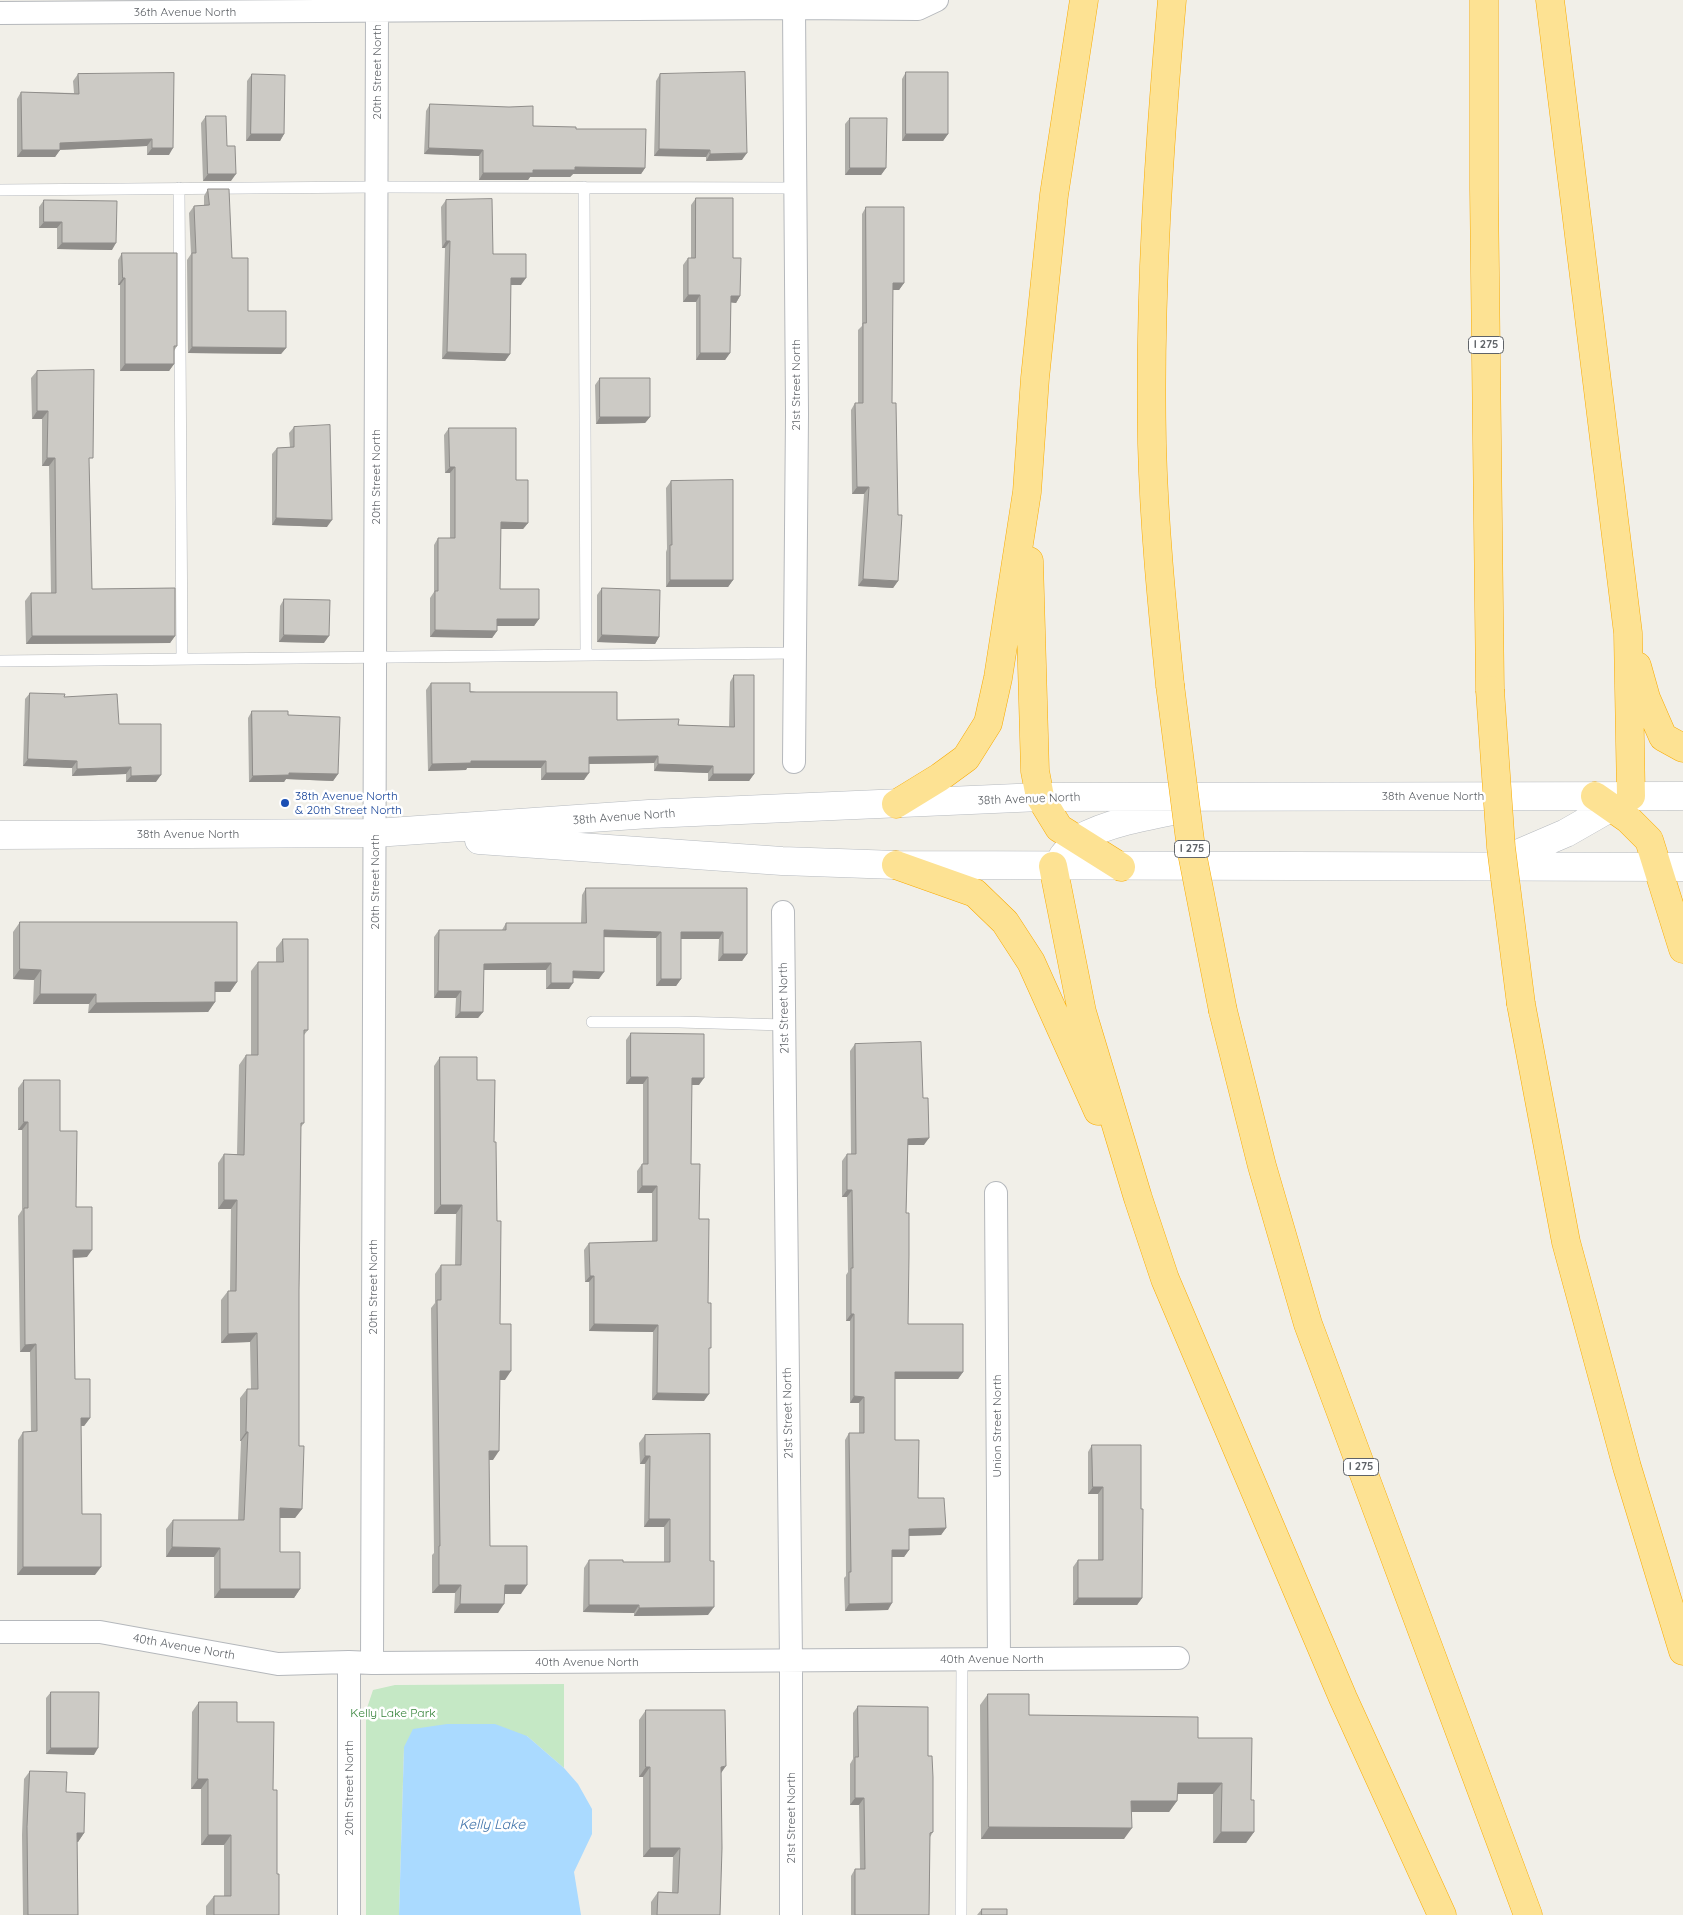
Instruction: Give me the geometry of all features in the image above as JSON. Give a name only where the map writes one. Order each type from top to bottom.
[{"type":"highway","points":[[896,804],[940,777],[966,758],[988,723],[998,678],[1027,492],[1035,378],[1054,195],[1084,0]]},
{"type":"highway","name":"I 275","points":[[1172,0],[1156,227],[1152,434],[1157,549],[1170,685],[1191,848],[1223,1011],[1262,1166],[1308,1324],[1528,1915]]},
{"type":"highway","name":"I 275","points":[[1484,0],[1484,199],[1490,690],[1501,847],[1521,1004],[1566,1242],[1627,1467],[1683,1651]]},
{"type":"highway","points":[[1550,0],[1628,632],[1646,698],[1664,737],[1683,748]]},
{"type":"highway","points":[[1027,492],[1035,771],[1040,797],[1059,828],[1121,867]]},
{"type":"highway","points":[[1628,632],[1612,800],[1670,868],[1683,949]]},
{"type":"highway","points":[[896,865],[975,893],[1005,922],[1031,962],[1138,1198]]},
{"type":"highway","points":[[1053,866],[1082,1012],[1138,1198],[1165,1279],[1343,1698],[1442,1915]]},
{"type":"main road","name":"38th Avenue North","points":[[0,835],[375,833],[649,814],[1040,797],[1612,800],[1683,796]]},
{"type":"main road","points":[[1053,866],[1077,840],[1095,831],[1148,816],[1242,797]]},
{"type":"main road","points":[[1486,868],[1566,832],[1612,800]]},
{"type":"main road","name":"38th Avenue North","points":[[375,833],[782,861],[896,865],[1670,868]]},
{"type":"street","name":"36th Avenue North","points":[[0,13],[305,5],[378,10],[619,4],[918,9],[937,0]]},
{"type":"street","name":"21st Street North","points":[[794,8],[797,414],[794,762]]},
{"type":"street","name":"20th Street North","points":[[372,1663],[378,10]]},
{"type":"street","name":"21st Street North","points":[[783,912],[791,1660],[791,1915]]},
{"type":"street","name":"Union Street North","points":[[996,1193],[999,1659]]},
{"type":"street","name":"40th Avenue North","points":[[0,1632],[100,1632],[278,1664],[349,1662],[1178,1658]]},
{"type":"street","name":"20th Street North","points":[[349,1662],[349,1915]]},
{"type":"lane","points":[[0,190],[377,187],[795,188]]},
{"type":"lane","points":[[584,187],[586,654]]},
{"type":"lane","points":[[179,188],[182,659]]},
{"type":"lane","points":[[0,661],[795,652]]},
{"type":"lane","points":[[592,1022],[784,1025]]},
{"type":"lane","points":[[961,1915],[962,1659]]},
{"type":"green space","name":"Kelly Lake Park","points":[[564,1684],[564,1768],[527,1736],[404,1747],[399,1915],[366,1915],[366,1711],[373,1690],[395,1685]]},
{"type":"water","name":"Kelly Lake","points":[[447,1724],[495,1724],[527,1736],[564,1768],[578,1784],[592,1809],[592,1834],[574,1872],[581,1915],[399,1915],[404,1747],[413,1729]]},
{"type":"building","points":[[745,72],[747,153],[710,154],[710,150],[659,149],[660,74]]},
{"type":"building","points":[[906,72],[948,72],[948,134],[906,134]]},
{"type":"building","points":[[174,73],[173,148],[152,148],[152,139],[60,143],[60,150],[22,150],[21,92],[79,94],[78,74]]},
{"type":"building","points":[[252,74],[285,75],[284,134],[251,134]]},
{"type":"building","points":[[430,104],[533,106],[533,126],[576,127],[576,129],[646,129],[645,168],[575,167],[575,170],[533,170],[533,173],[483,173],[483,150],[429,148]]},
{"type":"building","points":[[206,116],[226,116],[227,146],[235,146],[236,174],[208,174]]},
{"type":"building","points":[[850,118],[887,118],[886,168],[850,168]]},
{"type":"building","points":[[208,189],[229,189],[232,258],[248,258],[248,311],[286,311],[286,348],[192,347],[192,253],[196,253],[194,206],[209,205]]},
{"type":"building","points":[[696,198],[733,198],[733,258],[741,258],[740,296],[731,296],[730,353],[700,353],[700,295],[688,295],[688,258],[695,258]]},
{"type":"building","points":[[492,199],[493,254],[526,254],[526,278],[511,278],[510,354],[447,352],[450,241],[446,241],[446,200]]},
{"type":"building","points":[[44,200],[117,201],[116,243],[62,243],[62,222],[44,222]]},
{"type":"building","points":[[866,207],[904,207],[904,283],[893,283],[892,403],[896,403],[898,515],[902,515],[898,581],[863,579],[869,487],[857,487],[855,403],[863,403],[863,323],[866,323]]},
{"type":"building","points":[[122,253],[177,253],[177,346],[174,346],[174,364],[125,364],[125,278],[123,278]]},
{"type":"building","points":[[94,370],[93,458],[89,458],[92,589],[175,588],[175,636],[32,636],[31,593],[56,593],[55,458],[47,458],[48,411],[37,411],[37,371]]},
{"type":"building","points":[[600,378],[650,378],[650,417],[600,417]]},
{"type":"building","points":[[330,425],[332,520],[276,518],[277,448],[294,447],[294,427]]},
{"type":"building","points":[[449,428],[516,428],[516,480],[528,480],[528,523],[501,522],[500,589],[539,589],[539,619],[497,619],[497,631],[435,630],[435,591],[438,591],[438,538],[455,538],[455,467],[450,467]]},
{"type":"building","points":[[733,480],[733,580],[670,580],[670,545],[672,545],[671,481]]},
{"type":"building","points":[[602,588],[660,590],[659,637],[602,635]]},
{"type":"building","points":[[284,599],[330,600],[329,636],[284,635]]},
{"type":"building","points":[[734,675],[754,675],[754,774],[713,774],[713,766],[658,764],[658,756],[589,757],[589,773],[546,773],[546,761],[471,761],[471,763],[432,764],[431,683],[470,683],[470,692],[617,692],[617,720],[679,719],[678,725],[734,727]]},
{"type":"building","points":[[30,693],[65,694],[64,697],[117,694],[119,724],[161,724],[161,775],[131,776],[131,767],[77,769],[77,761],[28,759]]},
{"type":"building","points":[[252,711],[288,711],[288,715],[340,717],[338,774],[289,773],[289,775],[253,776]]},
{"type":"building","points":[[586,888],[747,888],[747,954],[723,954],[723,932],[681,932],[681,979],[661,979],[661,932],[604,930],[604,972],[573,971],[573,983],[551,983],[551,963],[484,964],[483,1012],[460,1012],[461,991],[438,991],[439,930],[506,930],[506,923],[586,923]]},
{"type":"building","points":[[20,922],[237,922],[237,982],[215,982],[215,1002],[96,1003],[96,994],[40,994],[41,970],[20,969]]},
{"type":"building","points":[[283,939],[308,939],[308,1030],[304,1030],[304,1123],[301,1123],[299,1290],[299,1446],[304,1446],[302,1509],[280,1508],[280,1552],[300,1552],[300,1589],[220,1589],[220,1548],[172,1547],[173,1520],[244,1520],[248,1432],[246,1432],[247,1389],[258,1389],[257,1333],[228,1334],[228,1291],[236,1291],[237,1200],[224,1200],[224,1154],[244,1155],[246,1055],[258,1055],[258,962],[283,962]]},
{"type":"building","points":[[631,1033],[704,1034],[704,1078],[692,1078],[691,1164],[700,1164],[699,1219],[709,1219],[708,1303],[711,1303],[711,1348],[709,1348],[709,1394],[657,1393],[658,1325],[594,1324],[594,1276],[590,1276],[589,1243],[657,1241],[657,1186],[642,1186],[642,1164],[648,1164],[648,1077],[631,1077]]},
{"type":"building","points":[[921,1042],[923,1098],[928,1098],[929,1138],[908,1139],[906,1213],[909,1213],[908,1324],[963,1324],[963,1372],[895,1372],[895,1440],[919,1440],[918,1498],[944,1498],[946,1528],[909,1529],[909,1550],[892,1550],[892,1603],[849,1604],[849,1572],[851,1572],[849,1433],[864,1433],[864,1397],[854,1396],[854,1314],[851,1314],[851,1268],[853,1268],[852,1190],[847,1190],[847,1154],[856,1154],[855,1044]]},
{"type":"building","points":[[440,1057],[477,1057],[477,1080],[495,1080],[494,1142],[496,1142],[497,1221],[501,1221],[500,1324],[511,1324],[511,1371],[500,1371],[499,1451],[489,1451],[490,1546],[527,1546],[527,1585],[505,1585],[504,1604],[460,1604],[461,1585],[439,1585],[437,1300],[441,1300],[441,1265],[461,1265],[462,1205],[441,1205]]},
{"type":"building","points":[[24,1080],[60,1080],[60,1131],[77,1131],[76,1207],[92,1207],[92,1250],[73,1250],[75,1379],[90,1379],[90,1418],[81,1418],[82,1514],[101,1514],[101,1567],[23,1567],[23,1432],[37,1431],[36,1344],[25,1345],[24,1208],[28,1208],[28,1122],[24,1122]]},
{"type":"building","points":[[710,1434],[710,1561],[714,1561],[714,1607],[639,1608],[639,1605],[589,1605],[589,1560],[670,1562],[670,1519],[649,1519],[650,1456],[645,1456],[645,1435]]},
{"type":"building","points":[[1092,1445],[1141,1445],[1141,1509],[1143,1509],[1142,1598],[1078,1598],[1078,1560],[1103,1560],[1103,1487],[1093,1487]]},
{"type":"building","points":[[51,1692],[99,1692],[98,1748],[51,1748]]},
{"type":"building","points":[[988,1694],[1029,1694],[1029,1715],[1198,1717],[1198,1738],[1252,1738],[1251,1800],[1254,1800],[1254,1832],[1221,1832],[1222,1783],[1178,1783],[1177,1801],[1131,1801],[1132,1828],[989,1827]]},
{"type":"building","points":[[199,1702],[237,1702],[237,1722],[274,1722],[273,1790],[277,1790],[279,1915],[214,1915],[214,1896],[231,1896],[231,1835],[208,1835],[208,1779],[198,1779]]},
{"type":"building","points":[[858,1706],[928,1707],[928,1756],[932,1756],[933,1777],[933,1832],[930,1833],[929,1915],[855,1915],[855,1869],[865,1869],[864,1798],[855,1798],[855,1757],[858,1757]]},
{"type":"building","points":[[646,1710],[725,1710],[726,1766],[721,1767],[722,1848],[720,1915],[657,1915],[658,1892],[678,1893],[680,1848],[650,1848],[650,1767],[646,1767]]},
{"type":"building","points":[[30,1771],[67,1772],[66,1792],[85,1793],[84,1833],[77,1833],[78,1915],[28,1915],[27,1827]]},
{"type":"building","points":[[982,1909],[1007,1909],[1007,1915],[982,1915]]},
{"type":"place","name":"38th Avenue North & 20th Street North","points":[[285,803]]}]
